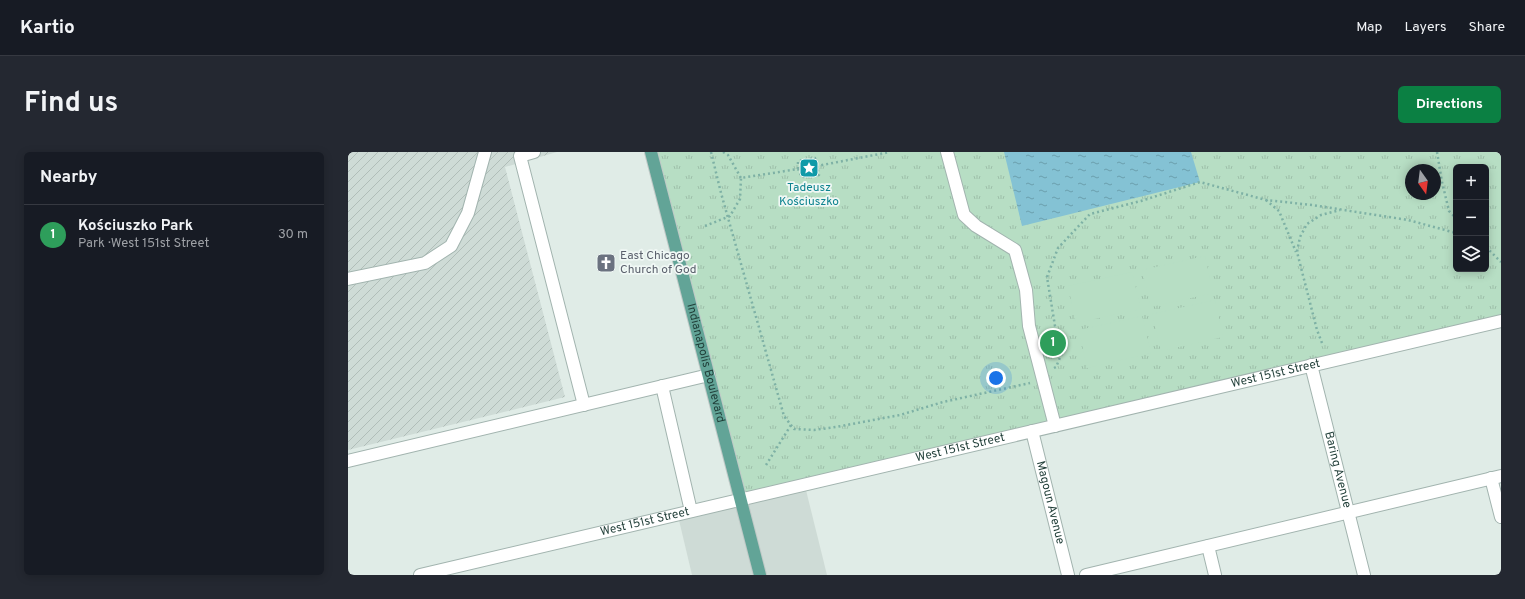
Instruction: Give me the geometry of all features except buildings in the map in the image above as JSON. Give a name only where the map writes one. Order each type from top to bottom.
[{"type":"main road","name":"Indianapolis Boulevard","points":[[651,152],[760,575]]},
{"type":"street","points":[[348,279],[425,263],[451,246],[468,213],[485,152]]},
{"type":"street","points":[[534,152],[520,156],[584,405]]},
{"type":"street","points":[[947,152],[964,215],[976,226],[1015,250],[1026,290],[1029,326],[1055,426]]},
{"type":"street","name":"West 151st Street","points":[[420,575],[465,570],[691,511],[1501,321]]},
{"type":"street","name":"Baring Avenue","points":[[1311,365],[1364,575]]},
{"type":"street","points":[[348,461],[709,375]]},
{"type":"street","points":[[662,386],[691,511]]},
{"type":"street","name":"Magoun Avenue","points":[[1032,431],[1068,575]]},
{"type":"street","points":[[1086,575],[1496,477],[1501,517]]},
{"type":"street","points":[[1208,546],[1215,575]]},
{"type":"path","points":[[711,152],[784,416],[794,429],[814,430],[836,428],[900,415],[943,402],[1036,382],[1056,367],[1062,353],[1055,326],[1047,277],[1058,248],[1090,214],[1141,201],[1200,182],[1266,200],[1408,220],[1453,232]]},
{"type":"path","points":[[705,226],[730,216],[740,199],[741,178],[728,155],[723,152]]},
{"type":"path","points":[[817,166],[890,152]]},
{"type":"path","points":[[1437,152],[1449,211],[1453,215]]},
{"type":"path","points":[[815,158],[817,166],[819,175],[802,177],[798,169],[798,161],[815,158]]},
{"type":"path","points":[[741,178],[798,169]]},
{"type":"path","points":[[1266,200],[1279,211],[1297,252],[1317,330],[1322,343]]},
{"type":"path","points":[[1297,252],[1300,237],[1308,224],[1321,215],[1343,210]]},
{"type":"path","points":[[1489,250],[1501,262]]},
{"type":"path","points":[[766,465],[792,425]]},
{"type":"shaded area","points":[[348,152],[557,152],[505,167],[565,397],[348,450]]},
{"type":"shaded area","points":[[805,486],[827,575],[761,575],[742,501]]},
{"type":"shaded area","points":[[739,502],[758,575],[692,575],[678,516]]},
{"type":"green space","points":[[651,152],[1501,152],[1501,321],[741,499]]},
{"type":"green space","points":[[1205,256],[1213,293],[1151,307],[1142,270]]},
{"type":"green space","points":[[1132,272],[1141,309],[1076,323],[1068,286]]},
{"type":"green space","points":[[1215,300],[1223,337],[1161,351],[1152,314]]},
{"type":"green space","points":[[1142,316],[1151,353],[1087,368],[1079,330]]},
{"type":"water","points":[[1004,152],[1191,152],[1200,182],[1022,226]]},
{"type":"place","name":"Tadeusz Kościuszko","points":[[809,168]]},
{"type":"place","name":"East Chicago Church of God","points":[[606,263]]},
{"type":"place","name":"Kościuszko Park","points":[[1053,343]]}]
